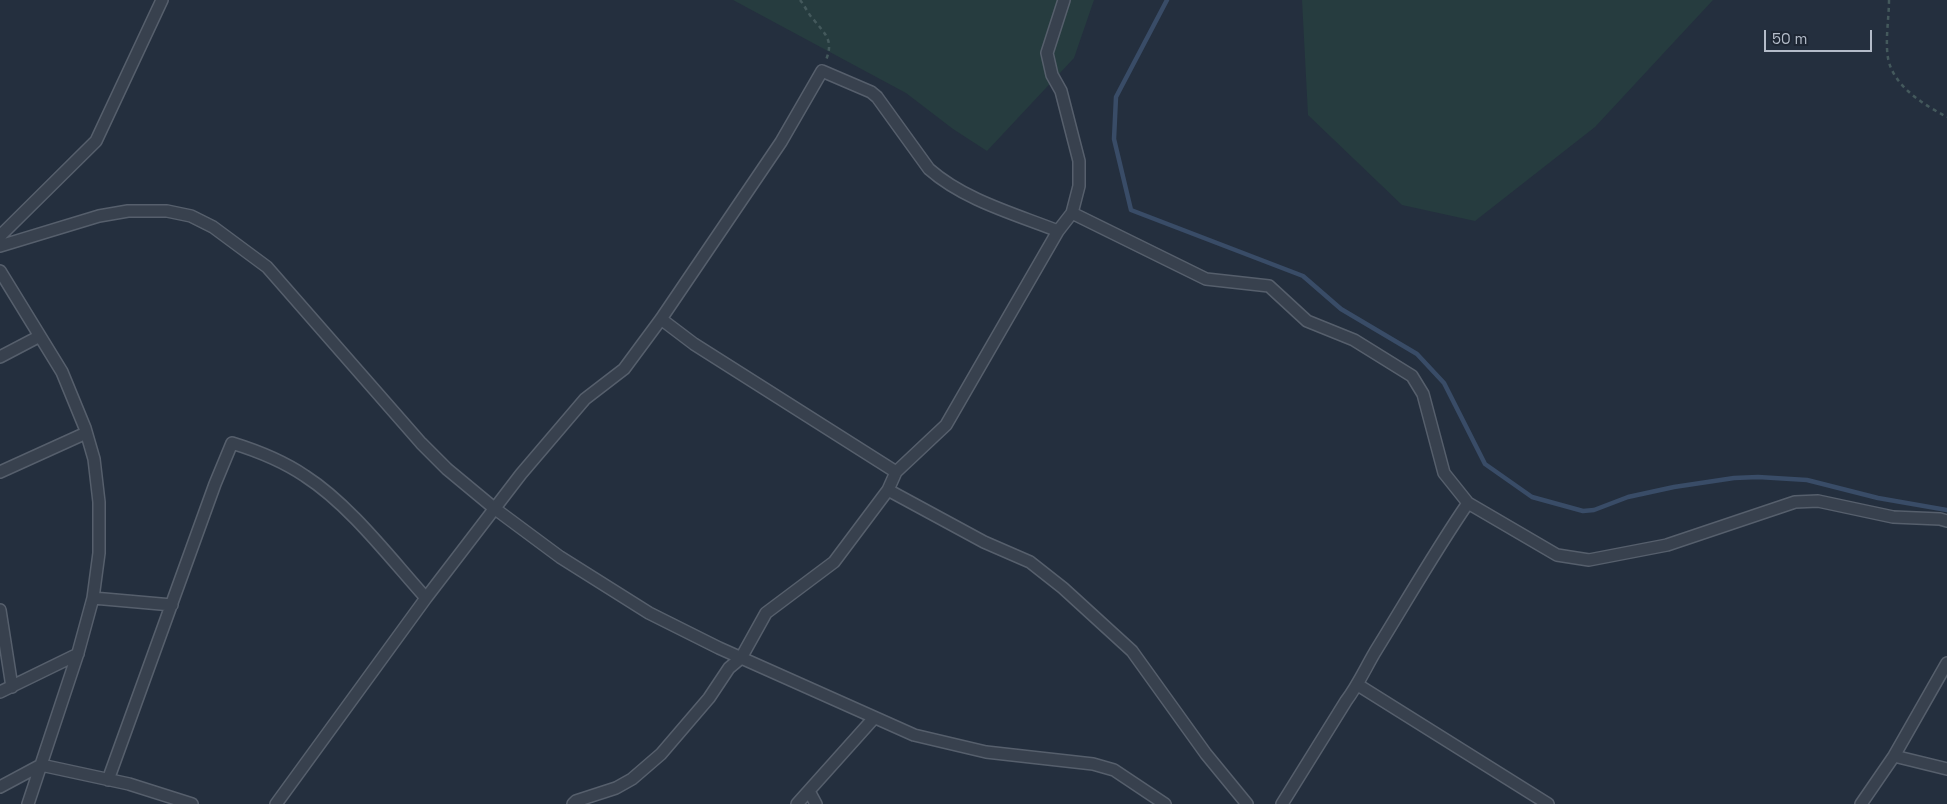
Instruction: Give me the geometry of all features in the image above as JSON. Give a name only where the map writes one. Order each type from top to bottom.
[{"type":"street","points":[[0,236],[96,141],[162,0]]},
{"type":"street","points":[[573,804],[576,801],[616,788],[632,779],[661,754],[709,698],[729,668],[741,658],[766,613],[834,562],[888,490],[896,472],[946,424],[1058,231],[1072,213],[1079,186],[1078,161],[1061,91],[1052,75],[1047,53],[1064,0]]},
{"type":"street","points":[[276,804],[494,508],[584,399],[624,369],[661,319],[781,142],[822,71],[871,92],[877,97],[930,169],[940,179],[977,198],[1058,231]]},
{"type":"street","points":[[0,246],[99,216],[128,211],[167,211],[191,216],[213,227],[267,267],[421,443],[447,469],[494,508],[560,557],[649,613],[741,658],[914,735],[960,747],[1093,764],[1114,770],[1165,804]]},
{"type":"street","points":[[1072,213],[1206,279],[1269,286],[1307,321],[1354,340],[1412,376],[1423,394],[1444,474],[1468,503],[1557,555],[1589,560],[1667,545],[1795,502],[1818,500],[1893,517],[1947,521]]},
{"type":"street","points":[[0,271],[62,372],[94,459],[99,502],[99,553],[94,598],[78,654],[28,804]]},
{"type":"street","points":[[661,319],[694,344],[896,472]]},
{"type":"street","points":[[0,357],[40,336]]},
{"type":"street","points":[[0,472],[86,433]]},
{"type":"street","points":[[108,780],[215,484],[232,443],[262,453],[306,476],[350,514],[426,598]]},
{"type":"street","points":[[888,490],[984,542],[1030,562],[1063,588],[1132,652],[1206,754],[1247,804]]},
{"type":"street","points":[[1282,804],[1346,701],[1358,685],[1374,654],[1468,503]]},
{"type":"street","points":[[94,598],[172,605]]},
{"type":"street","points":[[0,610],[12,687]]},
{"type":"street","points":[[0,692],[78,654]]},
{"type":"street","points":[[1861,804],[1894,756],[1947,663]]},
{"type":"street","points":[[1358,685],[1548,804]]},
{"type":"street","points":[[797,804],[874,718]]},
{"type":"street","points":[[1894,756],[1947,769]]},
{"type":"street","points":[[0,787],[41,765],[108,780],[192,804]]},
{"type":"street","points":[[809,791],[816,804]]},
{"type":"path","points":[[800,0],[813,20],[826,32],[829,53],[822,71]]},
{"type":"path","points":[[1889,0],[1888,59],[1900,82],[1926,106],[1947,116]]},
{"type":"green space","points":[[733,0],[1094,0],[1074,58],[987,151],[953,129],[906,93]]},
{"type":"green space","points":[[1302,0],[1713,0],[1595,127],[1475,221],[1402,205],[1308,115]]},
{"type":"waterway","points":[[1167,0],[1116,97],[1114,139],[1131,210],[1303,276],[1341,309],[1417,354],[1444,383],[1485,464],[1532,497],[1583,511],[1594,510],[1628,497],[1674,487],[1734,478],[1758,477],[1807,480],[1878,498],[1947,510]]}]
